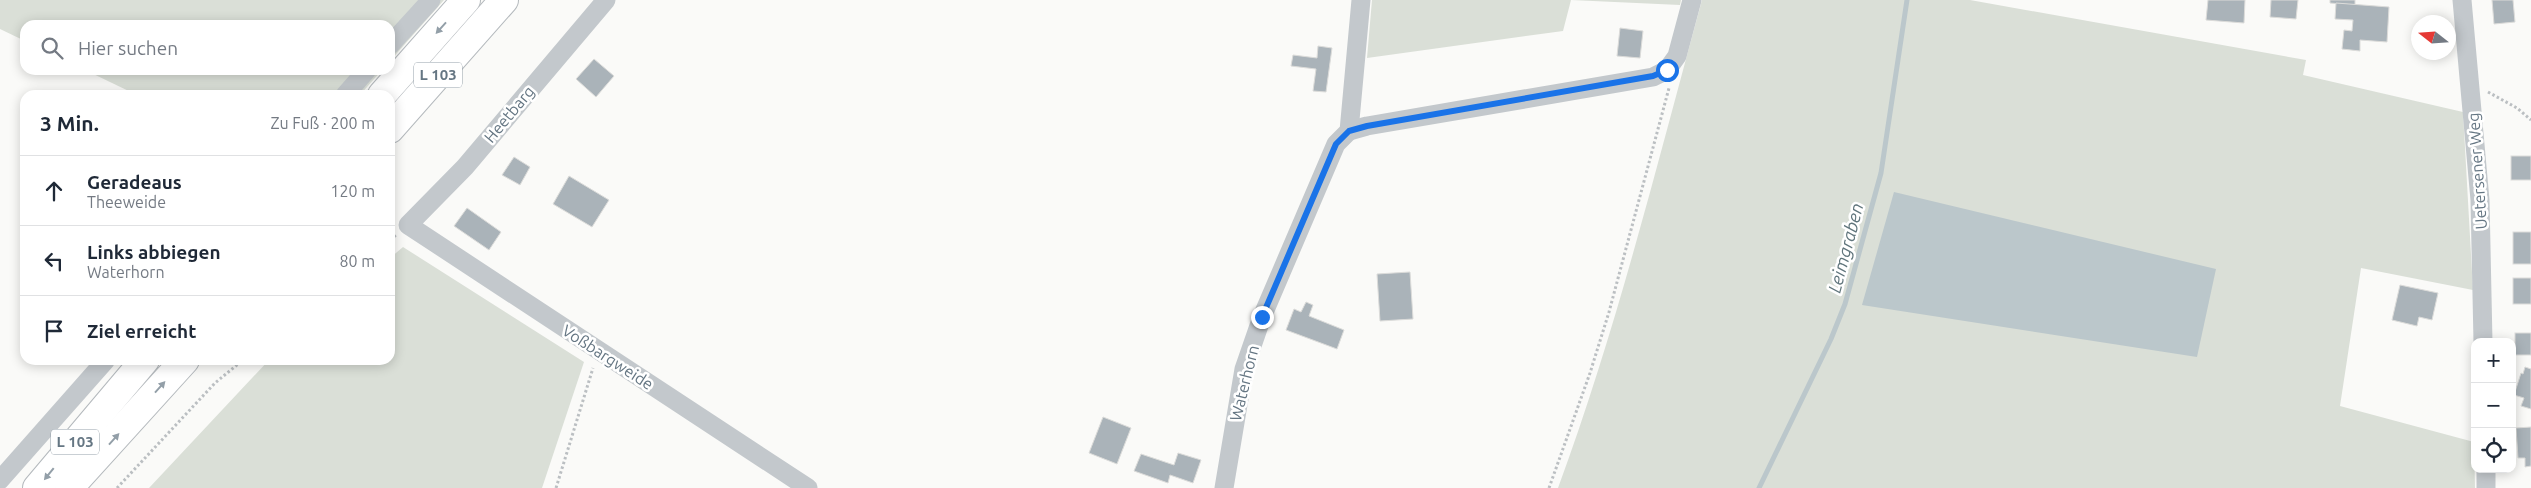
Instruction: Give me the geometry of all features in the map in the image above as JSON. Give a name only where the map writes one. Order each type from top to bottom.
[{"type":"highway","name":"L 103","points":[[386,90],[466,0]]},
{"type":"highway","name":"L 103","points":[[395,122],[504,0]]},
{"type":"highway","name":"L 103","points":[[37,488],[141,365]]},
{"type":"highway","name":"L 103","points":[[70,488],[181,365]]},
{"type":"street","points":[[395,39],[430,0]]},
{"type":"street","name":"Heetbarg","points":[[408,225],[465,166],[606,0]]},
{"type":"street","points":[[1361,0],[1349,131],[1367,126],[1653,76],[1667,70],[1677,56],[1692,0]]},
{"type":"street","name":"Uetersener Weg","points":[[2462,0],[2480,200],[2483,338]]},
{"type":"street","points":[[349,90],[363,75]]},
{"type":"street","name":"Waterhorn","points":[[1224,488],[1231,437],[1244,369],[1262,317],[1336,144],[1349,131]]},
{"type":"street","name":"Voßbargweide","points":[[408,225],[808,488]]},
{"type":"street","points":[[0,480],[102,365]]},
{"type":"street","points":[[2486,473],[2486,488]]},
{"type":"path","points":[[1549,488],[1590,373],[1609,312],[1669,91],[1667,70]]},
{"type":"path","points":[[2482,88],[2517,108],[2531,120]]},
{"type":"path","points":[[556,488],[598,351]]},
{"type":"path","points":[[117,488],[215,383],[237,365]]},
{"type":"shaded area","points":[[0,0],[444,0],[395,55],[395,20],[20,20],[20,39],[0,29]]},
{"type":"shaded area","points":[[1372,0],[1571,0],[1563,31],[1367,58]]},
{"type":"shaded area","points":[[1571,0],[1681,0],[1680,5]]},
{"type":"shaded area","points":[[1702,0],[1970,0],[2306,60],[2303,75],[2463,112],[2473,290],[2361,268],[2340,406],[2471,441],[2471,473],[2475,473],[2475,488],[1558,488],[1618,307]]},
{"type":"shaded area","points":[[95,75],[378,75],[364,90],[127,90]]},
{"type":"shaded area","points":[[1894,192],[2216,269],[2197,357],[1862,305]]},
{"type":"shaded area","points":[[403,247],[584,362],[542,488],[149,488],[264,365],[395,365],[395,254]]},
{"type":"building","points":[[2208,0],[2245,0],[2244,23],[2206,20]]},
{"type":"building","points":[[2271,0],[2298,0],[2296,19],[2270,17]]},
{"type":"building","points":[[2330,0],[2355,0],[2355,5],[2330,3]]},
{"type":"building","points":[[2492,0],[2513,0],[2515,22],[2494,24]]},
{"type":"building","points":[[2336,3],[2389,7],[2387,42],[2360,40],[2360,51],[2342,49],[2344,30],[2352,31],[2353,20],[2335,19]]},
{"type":"building","points":[[1620,28],[1643,31],[1640,58],[1617,56]]},
{"type":"building","points":[[1318,46],[1332,48],[1326,92],[1313,91],[1316,69],[1291,66],[1293,55],[1317,58]]},
{"type":"building","points":[[594,59],[614,76],[596,97],[576,79]]},
{"type":"building","points":[[2511,156],[2531,156],[2531,180],[2511,180]]},
{"type":"building","points":[[514,157],[530,167],[520,185],[502,175]]},
{"type":"building","points":[[569,176],[609,200],[592,227],[553,204]]},
{"type":"building","points":[[467,208],[501,232],[489,250],[454,226]]},
{"type":"building","points":[[2513,232],[2531,232],[2531,264],[2513,264]]},
{"type":"building","points":[[1410,272],[1413,319],[1380,321],[1377,274]]},
{"type":"building","points":[[2513,278],[2531,278],[2531,304],[2513,304]]},
{"type":"building","points":[[2400,285],[2438,293],[2432,320],[2419,317],[2417,326],[2392,320]]},
{"type":"building","points":[[1306,302],[1313,305],[1309,316],[1344,330],[1337,349],[1286,330],[1294,309],[1301,312]]},
{"type":"building","points":[[2515,333],[2531,333],[2531,355],[2516,355]]},
{"type":"building","points":[[2525,367],[2531,369],[2531,409],[2521,406],[2524,398],[2516,396],[2521,373],[2523,374]]},
{"type":"building","points":[[1103,417],[1131,428],[1117,464],[1089,453]]},
{"type":"building","points":[[2531,427],[2531,466],[2525,467],[2525,458],[2518,458],[2516,428]]},
{"type":"building","points":[[1178,453],[1201,460],[1193,483],[1170,475],[1168,483],[1134,471],[1141,454],[1174,465]]},
{"type":"waterway","name":"Leimgraben","points":[[1759,488],[1831,339],[1845,304],[1881,173],[1907,0]]},
{"type":"route","points":[[1262,317],[1336,144],[1349,131],[1367,126],[1653,76],[1667,70]]}]
